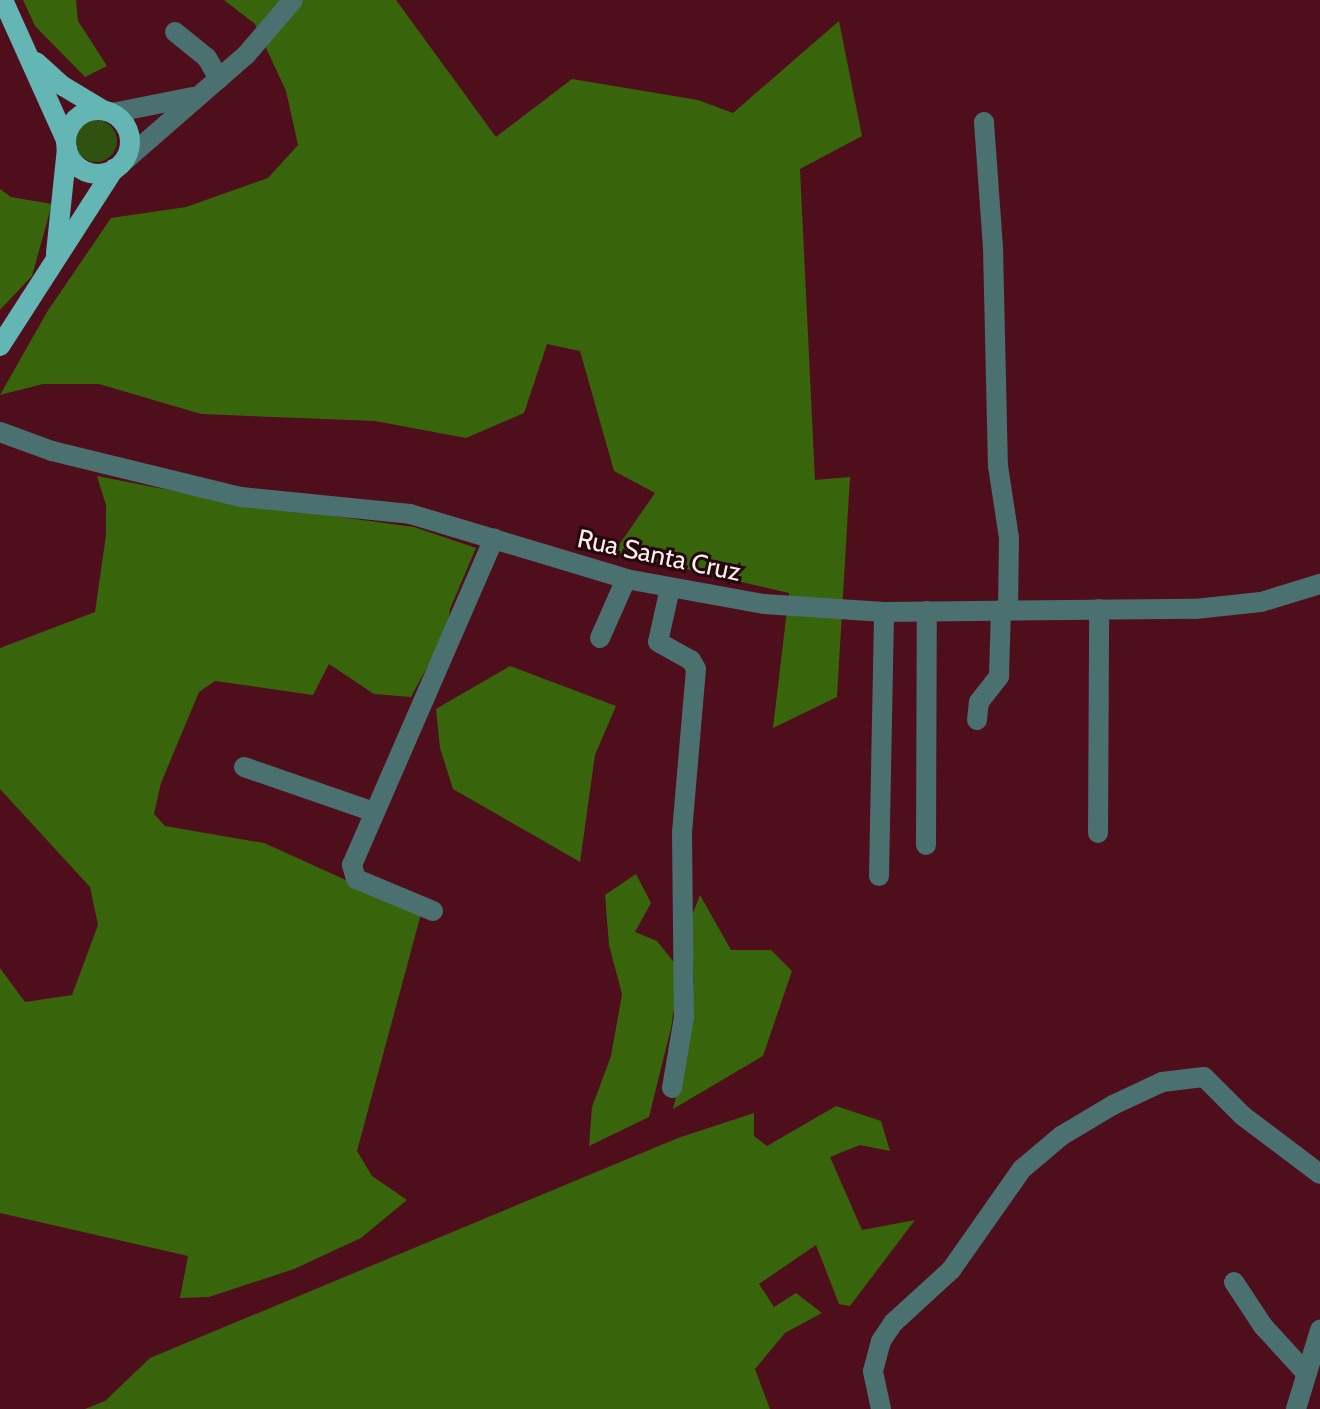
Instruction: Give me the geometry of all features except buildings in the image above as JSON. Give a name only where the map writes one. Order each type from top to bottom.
[{"type":"main road","points":[[3,0],[66,145],[85,172],[118,166]]},
{"type":"main road","points":[[0,346],[10,319],[118,166],[129,136],[108,112],[63,86],[28,53]]},
{"type":"main road","points":[[55,257],[66,145],[78,117],[108,112]]},
{"type":"street","points":[[118,166],[219,79],[293,0]]},
{"type":"street","points":[[175,32],[207,58],[219,79]]},
{"type":"street","points":[[108,112],[199,95]]},
{"type":"street","points":[[977,720],[979,702],[999,676],[1010,558],[998,466],[993,236],[984,122]]},
{"type":"street","name":"Rua Santa Cruz","points":[[0,432],[65,455],[241,497],[410,514],[626,579],[764,604],[884,612],[1230,606],[1320,584]]},
{"type":"street","points":[[433,911],[356,879],[352,873],[374,812],[494,539]]},
{"type":"street","points":[[600,638],[626,579]]},
{"type":"street","points":[[670,588],[658,642],[691,660],[696,669],[682,833],[684,1017],[672,1088]]},
{"type":"street","points":[[1098,833],[1099,609]]},
{"type":"street","points":[[926,845],[927,611]]},
{"type":"street","points":[[879,876],[884,612]]},
{"type":"street","points":[[244,767],[374,812]]},
{"type":"street","points":[[881,1409],[873,1371],[893,1323],[951,1270],[1022,1169],[1061,1136],[1113,1105],[1162,1082],[1204,1077],[1243,1116],[1320,1174]]},
{"type":"street","points":[[1234,1282],[1263,1326],[1306,1373]]},
{"type":"street","points":[[1296,1409],[1320,1330]]},
{"type":"green space","points":[[23,0],[76,0],[78,21],[107,66],[85,77],[35,26]]},
{"type":"green space","points":[[224,0],[396,0],[496,137],[572,79],[698,100],[733,113],[839,21],[862,136],[800,169],[815,480],[850,477],[837,697],[773,728],[789,593],[614,552],[655,493],[614,471],[580,351],[547,344],[524,413],[466,438],[375,421],[201,414],[99,384],[43,384],[0,395],[47,312],[111,218],[186,207],[268,178],[298,145],[286,91],[255,24]]},
{"type":"green space","points":[[96,120],[111,126],[117,141],[111,156],[96,162],[81,156],[75,141],[81,126]]},
{"type":"green space","points":[[0,189],[11,197],[52,204],[32,276],[0,310]]},
{"type":"green space","points":[[97,476],[230,502],[414,527],[476,548],[450,609],[447,630],[411,697],[374,694],[329,664],[313,695],[215,681],[199,692],[161,783],[154,814],[165,826],[264,843],[421,914],[357,1151],[372,1176],[407,1200],[361,1238],[294,1269],[209,1297],[180,1298],[188,1256],[0,1213],[0,968],[25,1002],[72,995],[98,925],[90,887],[0,789],[0,648],[95,612],[106,535],[106,505]]},
{"type":"green space","points":[[510,666],[616,706],[595,755],[580,862],[453,789],[440,748],[436,709]]},
{"type":"green space","points":[[636,874],[651,903],[635,932],[657,941],[680,970],[671,1028],[649,1117],[589,1146],[592,1107],[611,1056],[622,994],[609,945],[605,895]]},
{"type":"green space","points":[[700,895],[731,950],[771,950],[792,971],[763,1056],[673,1109],[685,1060],[694,981],[691,918]]},
{"type":"green space","points":[[836,1106],[881,1121],[890,1151],[860,1145],[830,1157],[862,1230],[915,1220],[850,1306],[839,1304],[816,1245],[759,1284],[774,1307],[796,1293],[822,1313],[785,1333],[755,1369],[770,1409],[85,1409],[105,1401],[150,1358],[678,1138],[754,1113],[754,1136],[767,1146]]}]
